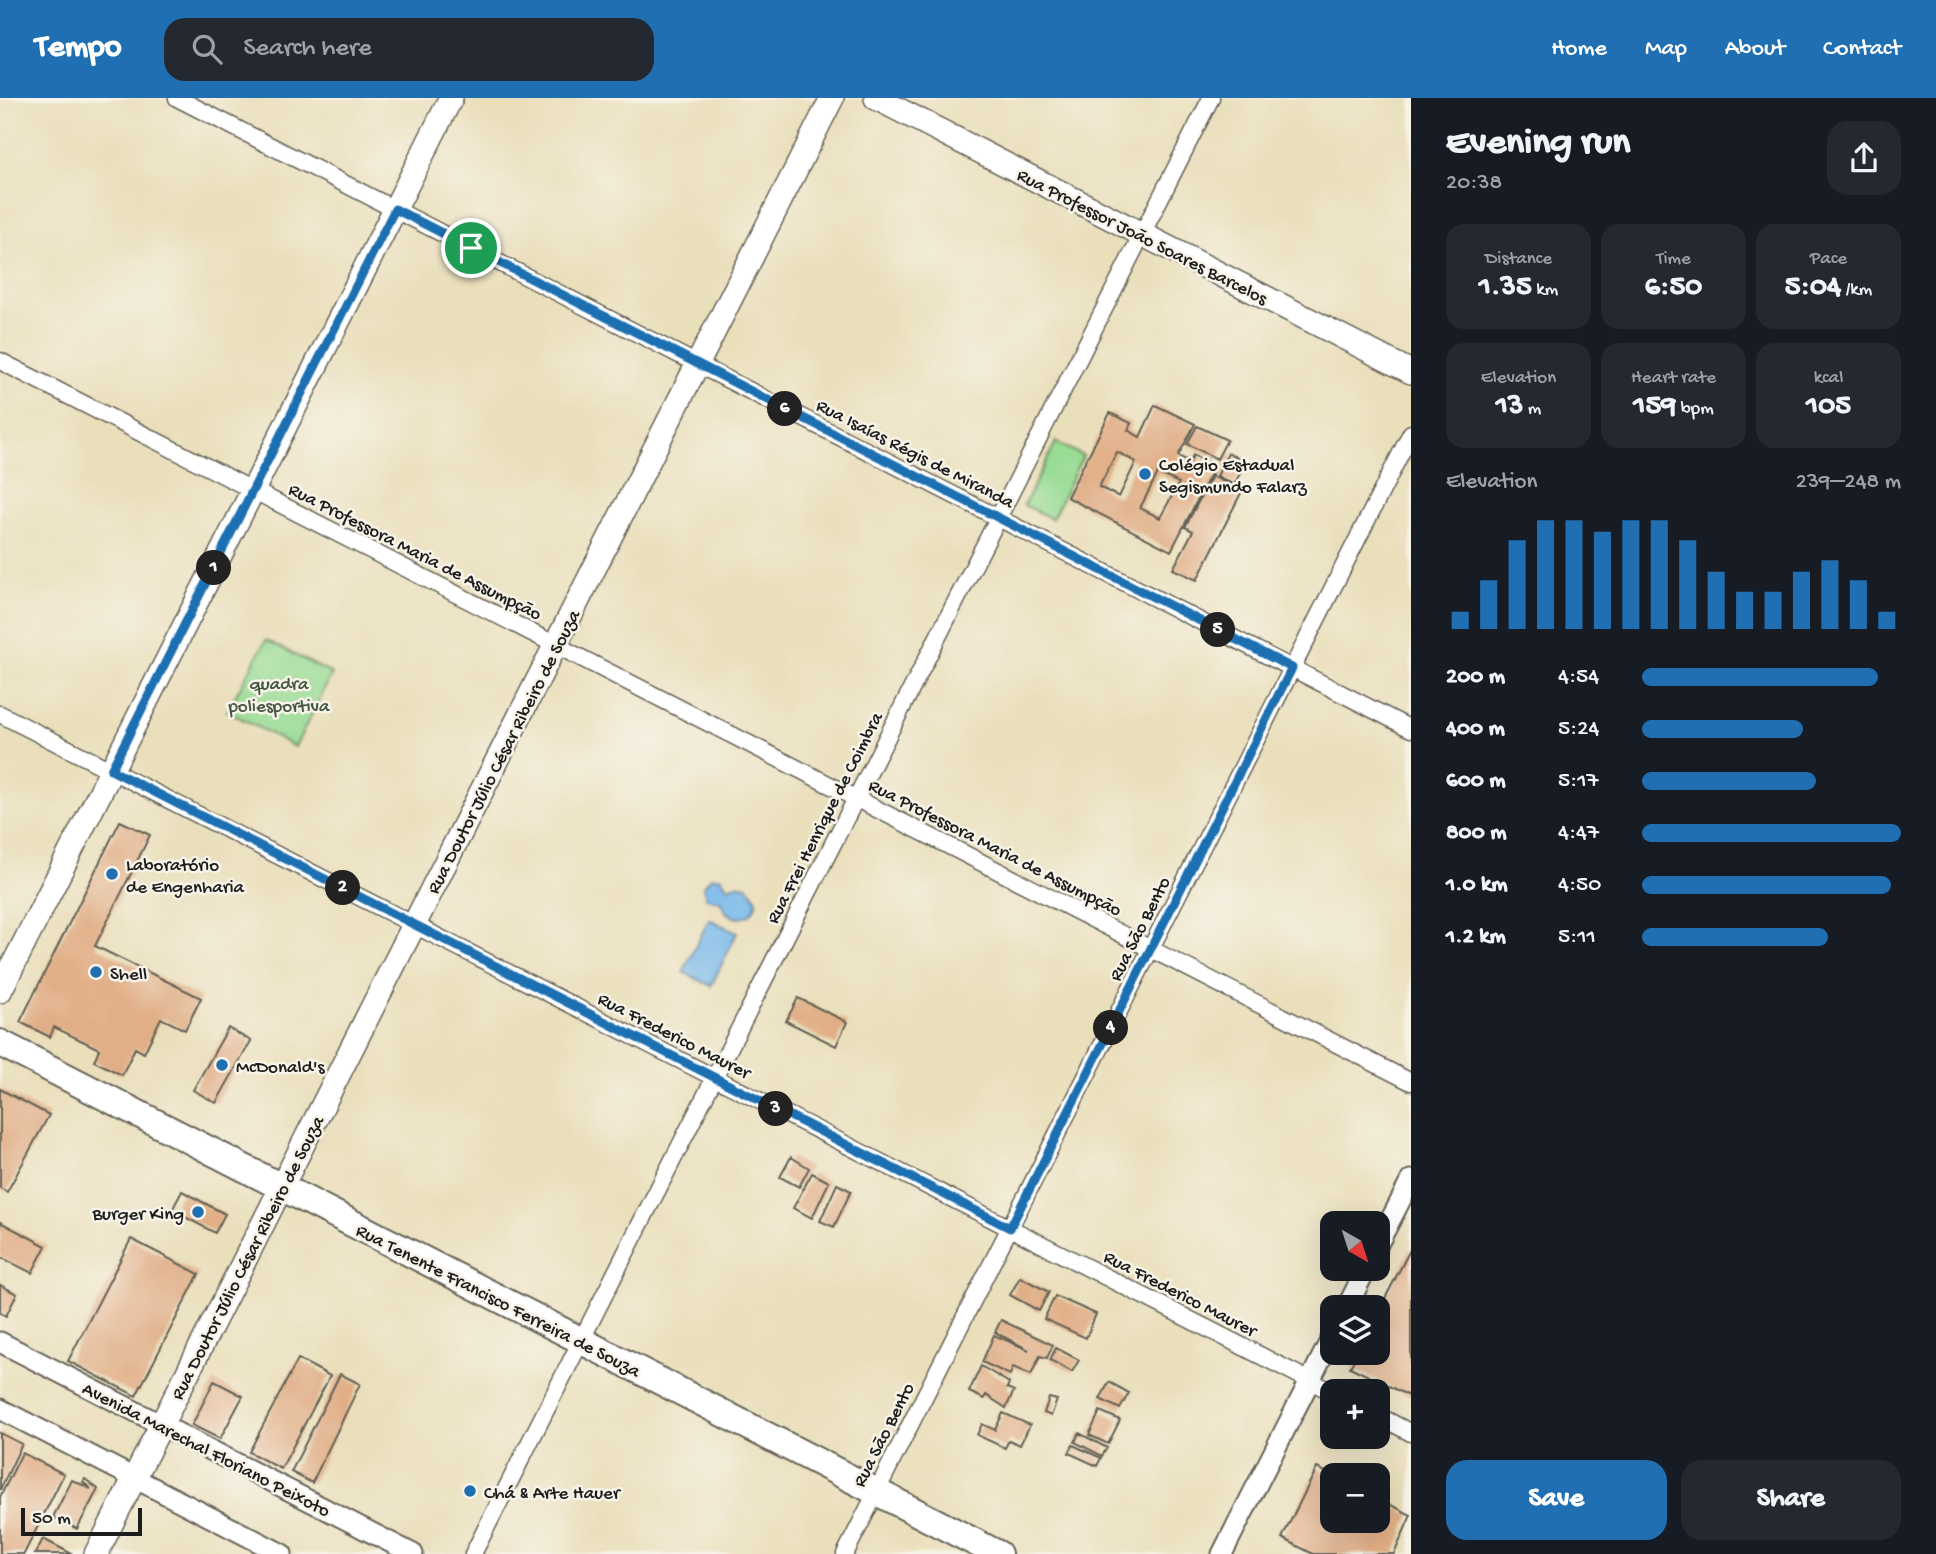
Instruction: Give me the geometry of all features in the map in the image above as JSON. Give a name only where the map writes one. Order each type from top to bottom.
[{"type":"main road","points":[[0,991],[451,98]]},
{"type":"main road","name":"Rua Doutor Júlio César Ribeiro de Souza","points":[[96,1554],[832,98]]},
{"type":"main road","name":"Rua Professor João Soares Barcelos","points":[[876,98],[1411,372]]},
{"type":"main road","name":"Rua Tenente Francisco Ferreira de Souza","points":[[0,1044],[998,1554]]},
{"type":"street","name":"Rua Isaías Régis de Miranda","points":[[177,98],[1411,729]]},
{"type":"street","name":"Rua Frei Henrique de Coimbra","points":[[473,1554],[1211,98]]},
{"type":"street","name":"Rua Professora Maria de Assumpção","points":[[0,361],[1411,1082]]},
{"type":"street","name":"Rua São Bento","points":[[845,1554],[1411,433]]},
{"type":"street","name":"Rua Frederico Maurer","points":[[0,714],[1320,1386]]},
{"type":"street","points":[[1390,1221],[1411,1180]]},
{"type":"street","name":"Avenida Marechal Floriano Peixoto","points":[[0,1342],[413,1554]]},
{"type":"street","points":[[1222,1554],[1320,1361]]},
{"type":"street","points":[[0,1409],[282,1554]]},
{"type":"street","points":[[1390,1422],[1411,1433]]},
{"type":"green space","points":[[1056,442],[1083,456],[1052,519],[1024,505]]},
{"type":"green space","name":"quadra poliesportiva","points":[[266,640],[332,674],[295,747],[227,711]]},
{"type":"water","points":[[711,877],[720,877],[728,887],[736,884],[748,886],[757,900],[755,908],[745,917],[728,914],[721,901],[706,898],[703,887]]},
{"type":"water","points":[[709,919],[737,933],[711,986],[683,972]]},
{"type":"building","points":[[1155,405],[1195,424],[1178,456],[1190,462],[1193,455],[1215,466],[1171,551],[1067,497],[1110,413],[1131,423],[1128,430],[1140,437]],"holes":[[[1117,452],[1136,462],[1119,497],[1099,487]],[[1158,473],[1179,483],[1160,518],[1140,508]]]},
{"type":"building","points":[[1197,426],[1227,440],[1217,459],[1187,444]]},
{"type":"building","points":[[1228,453],[1246,462],[1234,485],[1217,476]]},
{"type":"building","points":[[1212,476],[1242,491],[1197,580],[1173,569],[1193,531],[1185,527]]},
{"type":"building","name":"Shell","points":[[120,821],[150,835],[95,946],[201,998],[185,1030],[161,1018],[144,1053],[135,1048],[122,1075],[94,1061],[99,1049],[54,1027],[50,1037],[20,1022]]},
{"type":"building","points":[[798,998],[847,1022],[836,1046],[786,1021]]},
{"type":"building","name":"McDonald's","points":[[228,1028],[251,1041],[216,1103],[193,1090]]},
{"type":"building","points":[[0,1089],[49,1115],[7,1192],[0,1188]]},
{"type":"building","points":[[791,1157],[809,1168],[799,1187],[780,1177]]},
{"type":"building","points":[[812,1173],[829,1182],[812,1218],[793,1208]]},
{"type":"building","points":[[837,1184],[851,1191],[834,1227],[820,1221]]},
{"type":"building","name":"Burger King","points":[[182,1191],[225,1214],[215,1233],[172,1210]]},
{"type":"building","points":[[0,1222],[46,1246],[32,1273],[0,1257]]},
{"type":"building","points":[[131,1239],[199,1274],[136,1396],[68,1361]]},
{"type":"building","points":[[1411,1248],[1411,1397],[1390,1387],[1390,1379],[1374,1379],[1350,1367],[1390,1365],[1390,1295],[1387,1295]]},
{"type":"building","points":[[1020,1277],[1049,1292],[1039,1311],[1010,1295]]},
{"type":"building","points":[[0,1285],[17,1294],[6,1316],[0,1313]]},
{"type":"building","points":[[1055,1296],[1096,1314],[1086,1338],[1044,1319]]},
{"type":"building","points":[[1001,1320],[1053,1345],[1047,1358],[1040,1356],[1031,1375],[1013,1367],[1010,1375],[982,1362],[994,1335],[1029,1350],[995,1332]]},
{"type":"building","points":[[1056,1348],[1079,1360],[1072,1372],[1050,1360]]},
{"type":"building","points":[[298,1359],[330,1376],[281,1469],[249,1452]]},
{"type":"building","points":[[981,1366],[1009,1383],[1007,1388],[1014,1391],[1006,1408],[986,1395],[984,1399],[969,1392]]},
{"type":"building","points":[[340,1374],[360,1384],[312,1483],[291,1472]]},
{"type":"building","points":[[214,1381],[243,1396],[220,1439],[192,1425]]},
{"type":"building","points":[[1109,1382],[1129,1393],[1120,1409],[1100,1399]]},
{"type":"building","points":[[1049,1398],[1057,1400],[1051,1416],[1044,1413]]},
{"type":"building","points":[[1100,1411],[1120,1420],[1108,1444],[1089,1435]]},
{"type":"building","points":[[1003,1413],[1030,1425],[1020,1445],[1009,1440],[1005,1448],[977,1435],[982,1424],[995,1430]]},
{"type":"building","points":[[0,1433],[22,1444],[0,1490]]},
{"type":"building","points":[[1079,1433],[1107,1448],[1102,1456],[1075,1442]]},
{"type":"building","points":[[1073,1445],[1101,1458],[1097,1466],[1069,1453]]},
{"type":"building","points":[[22,1453],[64,1474],[24,1554],[0,1554],[0,1497]]},
{"type":"building","points":[[1317,1468],[1320,1469],[1320,1533],[1390,1533],[1390,1504],[1411,1515],[1394,1554],[1313,1554],[1282,1538]]},
{"type":"building","points":[[85,1479],[98,1489],[77,1529],[53,1517],[72,1480],[91,1489],[83,1482]]},
{"type":"building","points":[[43,1539],[72,1554],[35,1554]]},
{"type":"place","name":"Colégio Estadual Segismundo Falarz","points":[[1145,474]]},
{"type":"place","name":"Laboratório de Engenharia","points":[[112,874]]},
{"type":"place","name":"Shell","points":[[96,972]]},
{"type":"place","name":"McDonald's","points":[[222,1065]]},
{"type":"place","name":"Burger King","points":[[198,1212]]},
{"type":"place","name":"Chá & Arte Hauer","points":[[470,1491]]},
{"type":"route","points":[[395,209],[471,248],[1292,668],[1010,1228],[111,770],[395,209]]}]
